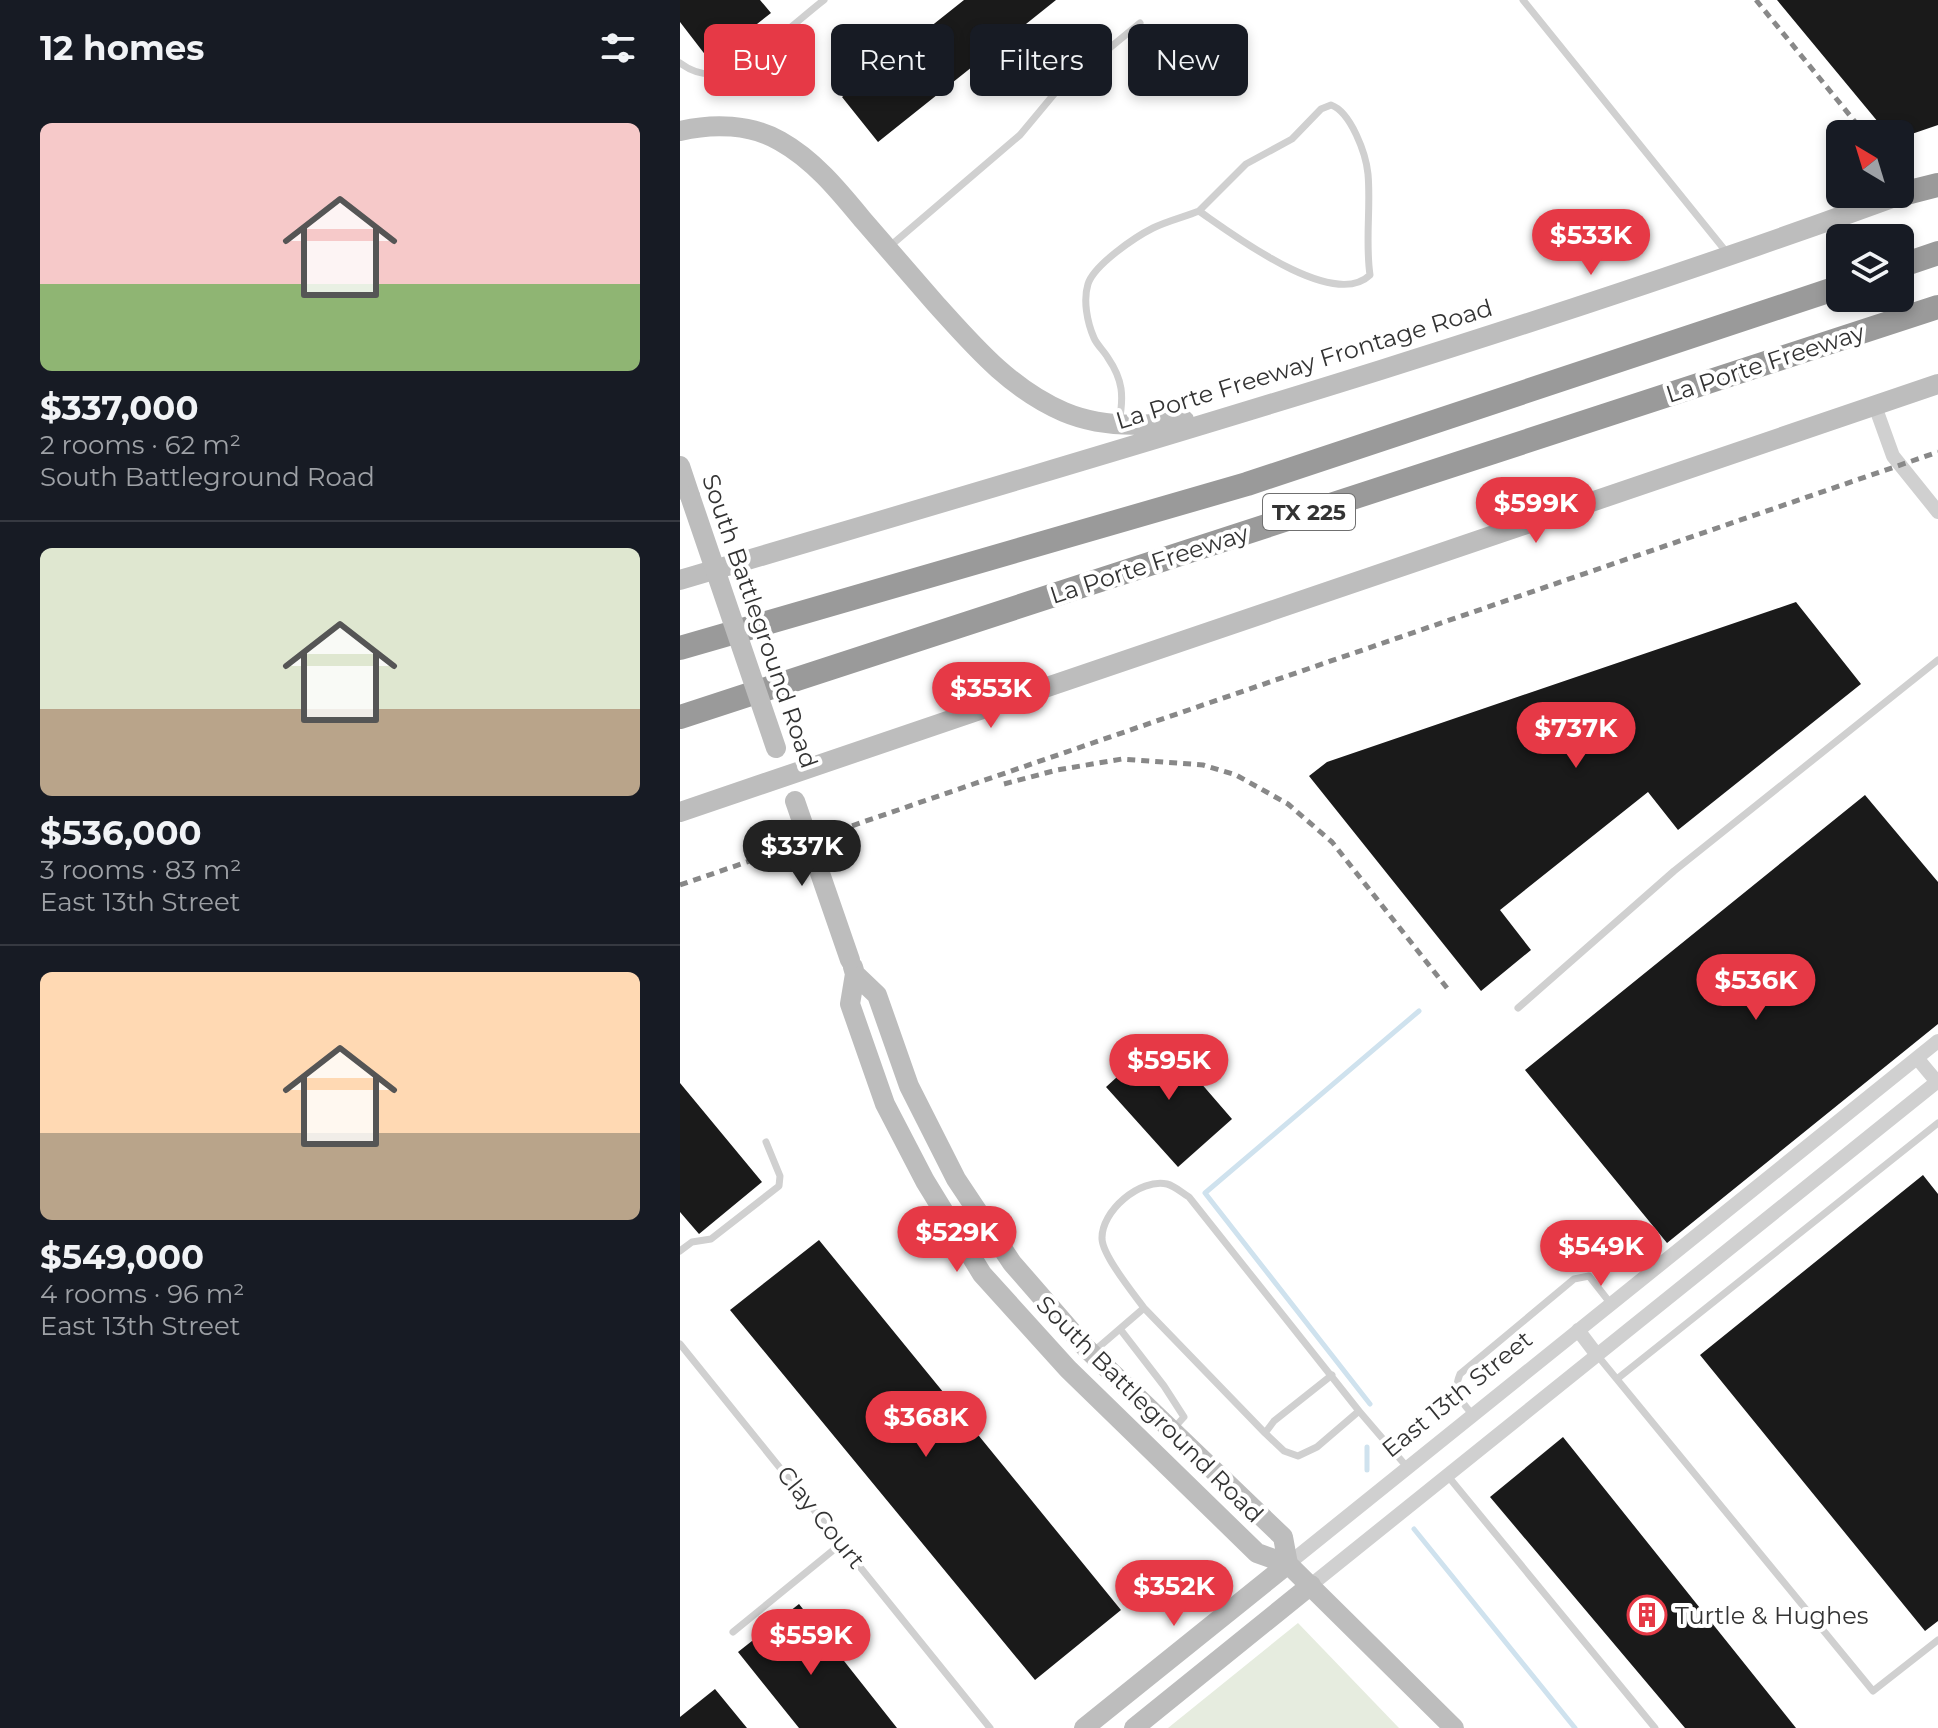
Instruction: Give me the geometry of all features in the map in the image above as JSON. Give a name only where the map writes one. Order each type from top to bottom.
[{"type":"highway","points":[[1914,190],[1938,183]]},
{"type":"highway","points":[[1914,261],[1938,253]]},
{"type":"highway","name":"La Porte Freeway","points":[[680,648],[1247,484],[1826,292]]},
{"type":"highway","name":"La Porte Freeway","points":[[680,717],[1938,307]]},
{"type":"main road","points":[[680,131],[717,126],[738,127],[778,139],[816,167],[979,352],[1015,383],[1066,413],[1119,424],[1159,424],[1289,399]]},
{"type":"main road","name":"La Porte Freeway Frontage Road","points":[[680,580],[1289,399],[1730,255],[1863,208]]},
{"type":"main road","points":[[680,812],[1938,384]]},
{"type":"main road","name":"South Battleground Road","points":[[680,466],[853,967],[877,995],[909,1086],[956,1179],[1012,1263],[1091,1353],[1283,1537],[1288,1564]]},
{"type":"main road","name":"South Battleground Road","points":[[853,967],[850,1004],[885,1104],[925,1181],[982,1274],[1068,1369],[1257,1553],[1288,1564],[1454,1728]]},
{"type":"main road","name":"East 13th Street","points":[[1084,1728],[1288,1564]]},
{"type":"main road","points":[[1134,1728],[1311,1585]]},
{"type":"street","points":[[1875,406],[1893,456],[1938,512]]},
{"type":"street","name":"East 13th Street","points":[[1288,1564],[1938,1041]]},
{"type":"street","points":[[1311,1585],[1938,1082],[1917,1058]]},
{"type":"street","points":[[1578,1330],[1597,1355]]},
{"type":"lane","points":[[680,64],[708,74],[730,70],[824,0]]},
{"type":"lane","points":[[1523,0],[1730,255]]},
{"type":"lane","points":[[887,248],[1020,135],[1055,93],[1140,23]]},
{"type":"lane","points":[[1119,424],[1123,387],[1116,369],[1095,341],[1087,312],[1089,282],[1095,271],[1152,228],[1199,211],[1246,164],[1292,139],[1321,109],[1331,105],[1339,108],[1349,120],[1368,172],[1366,236],[1370,275],[1364,281],[1339,285],[1319,280],[1260,252],[1199,211]]},
{"type":"lane","points":[[1518,1008],[1674,871],[1938,660]]},
{"type":"lane","points":[[1617,1379],[1938,1123]]},
{"type":"lane","points":[[680,1251],[692,1242],[711,1239],[779,1186],[780,1176],[766,1142]]},
{"type":"lane","points":[[1359,1411],[1317,1447],[1298,1456],[1284,1451],[1144,1308],[1119,1275],[1102,1240],[1106,1218],[1129,1195],[1152,1183],[1170,1184],[1189,1197],[1407,1468]]},
{"type":"lane","points":[[1473,1415],[1457,1396],[1456,1383],[1460,1374],[1574,1279],[1581,1275],[1589,1276],[1611,1304]]},
{"type":"lane","points":[[1091,1353],[1144,1308]]},
{"type":"lane","points":[[1120,1329],[1184,1417],[1172,1430]]},
{"type":"lane","name":"Clay Court","points":[[680,1344],[990,1728]]},
{"type":"lane","points":[[1597,1355],[1873,1691],[1938,1640]]},
{"type":"lane","points":[[1265,1433],[1274,1421],[1332,1375]]},
{"type":"lane","points":[[1447,1475],[1655,1728]]},
{"type":"lane","points":[[733,1632],[842,1543]]},
{"type":"shaded area","points":[[1298,1623],[1399,1728],[1168,1728]]},
{"type":"building","points":[[680,0],[760,0],[771,13],[757,24],[704,24],[704,53],[680,22]]},
{"type":"building","points":[[964,0],[1056,0],[1026,24],[970,24],[970,69],[954,81],[954,24],[934,24]]},
{"type":"building","points":[[1777,0],[1938,0],[1938,125],[1914,133],[1914,120],[1876,120]]},
{"type":"building","points":[[843,96],[936,96],[878,142]]},
{"type":"building","points":[[1796,602],[1861,684],[1678,830],[1648,792],[1500,910],[1531,950],[1481,991],[1309,776],[1327,762]]},
{"type":"building","points":[[1865,795],[1938,882],[1938,1024],[1667,1243],[1525,1070]]},
{"type":"building","points":[[1161,1037],[1232,1119],[1178,1167],[1106,1087]]},
{"type":"building","points":[[680,1083],[762,1182],[699,1234],[680,1212]]},
{"type":"building","points":[[1923,1175],[1938,1194],[1938,1621],[1925,1631],[1700,1355]]},
{"type":"building","points":[[819,1240],[1121,1610],[1035,1680],[730,1310]]},
{"type":"building","name":"Turtle & Hughes","points":[[1563,1437],[1796,1728],[1685,1728],[1490,1497]]},
{"type":"building","points":[[799,1604],[897,1728],[799,1728],[738,1652]]},
{"type":"building","points":[[715,1689],[747,1728],[680,1728],[680,1717]]},
{"type":"waterway","points":[[1370,1404],[1205,1193],[1419,1011]]},
{"type":"waterway","points":[[1367,1447],[1367,1470]]},
{"type":"waterway","points":[[1414,1529],[1575,1728]]},
{"type":"railway","points":[[1756,0],[1854,120]]},
{"type":"railway","points":[[680,885],[1938,452]]},
{"type":"railway","points":[[1004,784],[1057,770],[1122,759],[1203,765],[1236,775],[1288,804],[1332,842],[1447,988]]},
{"type":"place","name":"Turtle & Hughes","points":[[1647,1615]]}]
